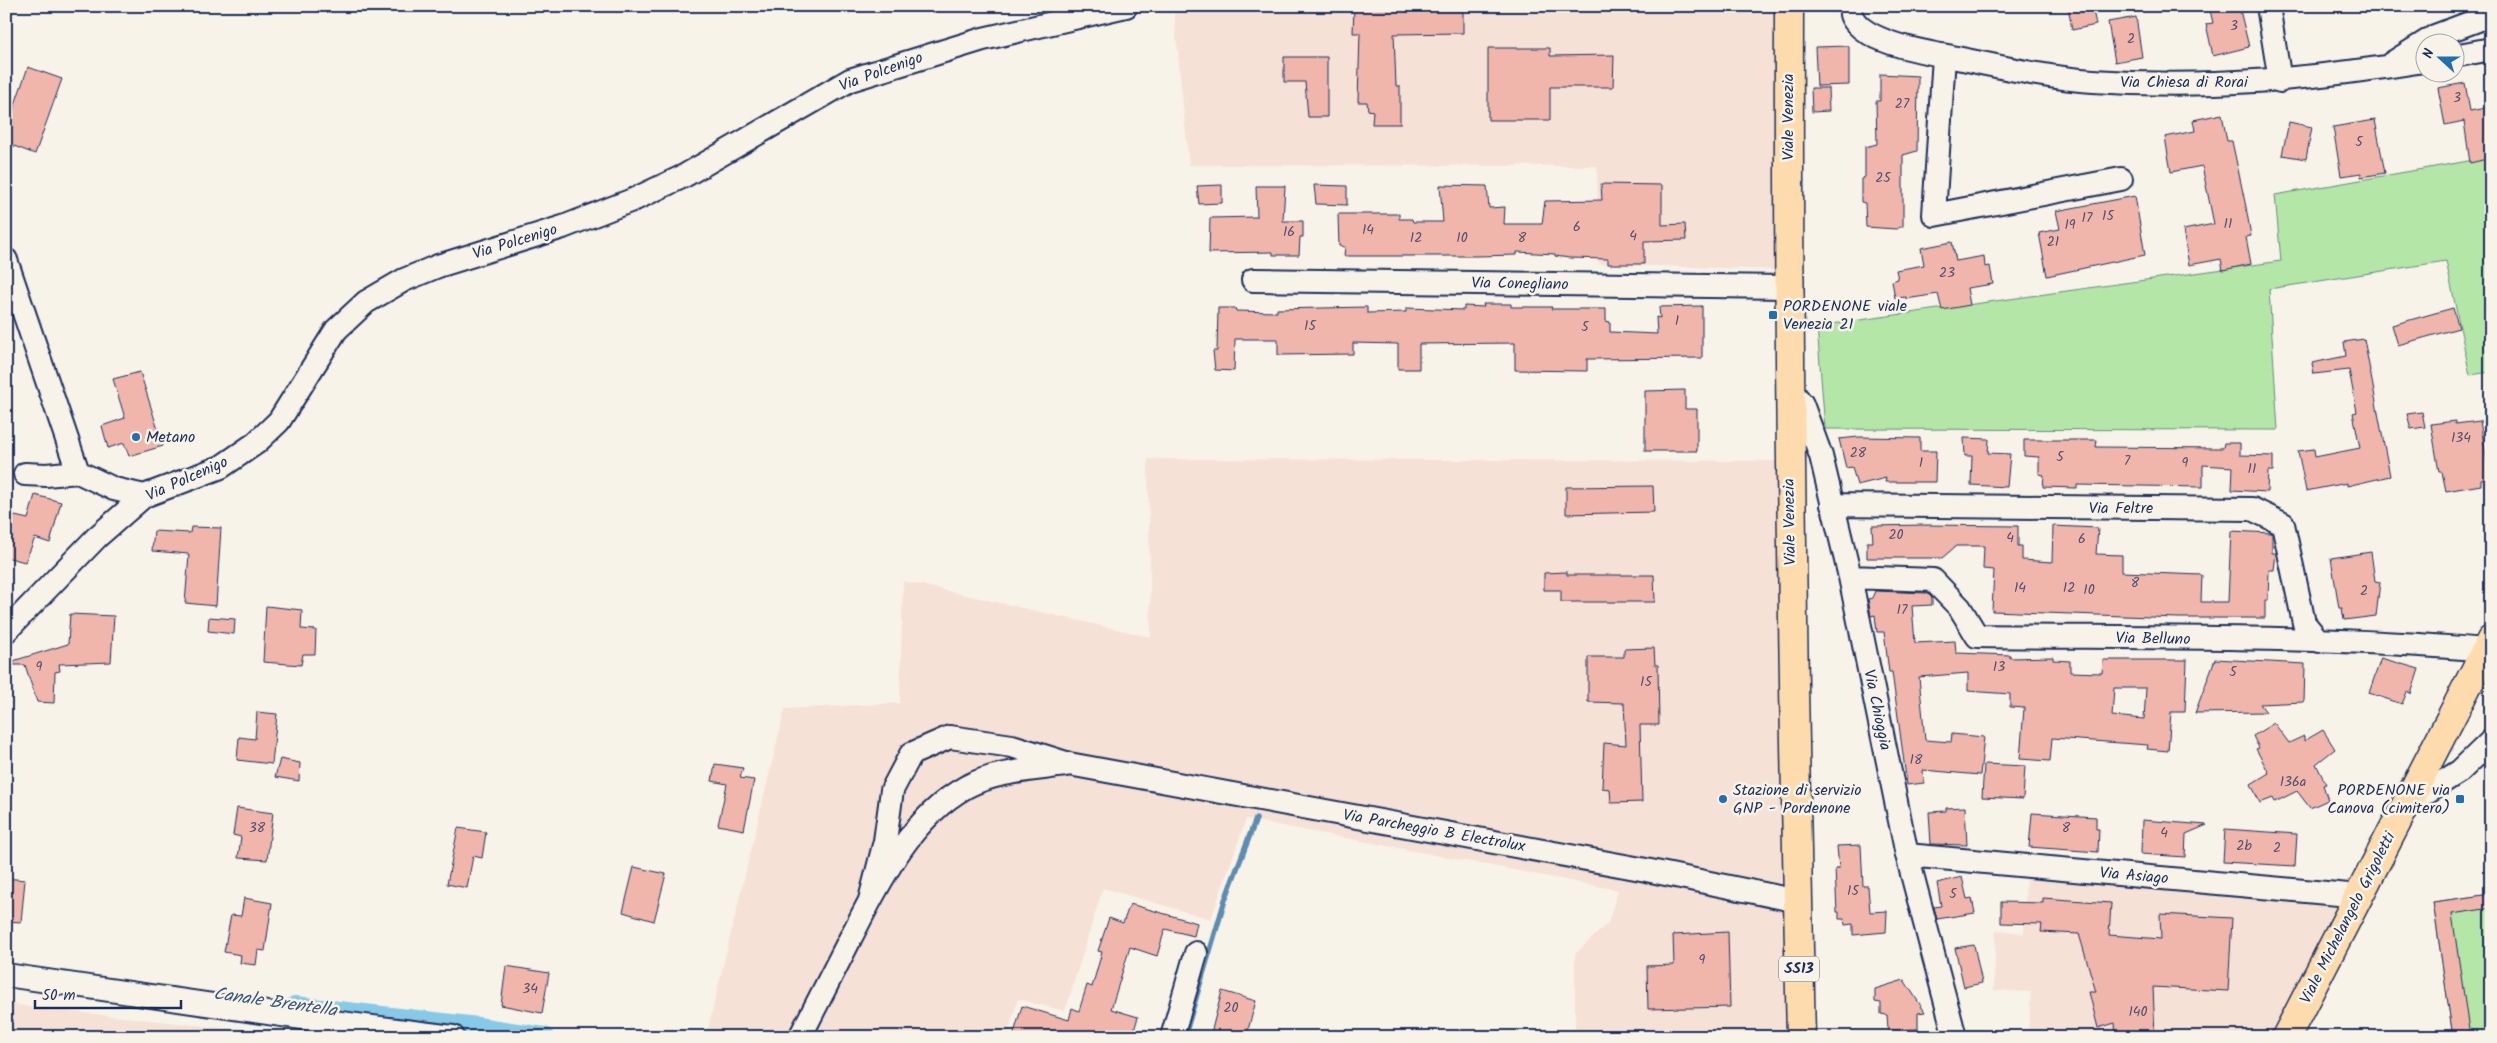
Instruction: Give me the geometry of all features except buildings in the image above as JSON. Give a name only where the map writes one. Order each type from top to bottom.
[{"type":"main road","name":"Viale Venezia","points":[[1786,9],[1789,388],[1801,1037]]},
{"type":"main road","name":"Viale Michelangelo Grigoletti","points":[[2286,1037],[2488,645]]},
{"type":"street","name":"Via Polcenigo","points":[[6,631],[97,537],[144,496],[221,467],[256,444],[279,420],[336,330],[366,302],[404,280],[438,266],[564,227],[635,198],[684,176],[850,80],[983,39],[1095,9],[1126,6]]},
{"type":"street","name":"Via Chiesa di Rorai","points":[[1850,6],[1852,17],[1866,31],[1892,44],[2017,70],[2091,81],[2170,84],[2280,81],[2414,63]]},
{"type":"street","points":[[2268,6],[2280,81]]},
{"type":"street","points":[[2384,68],[2434,36],[2491,14]]},
{"type":"street","points":[[2464,54],[2491,49]]},
{"type":"street","points":[[1944,56],[1934,215],[2121,179]]},
{"type":"street","points":[[6,260],[78,472]]},
{"type":"street","name":"Via Conegliano","points":[[1253,280],[1788,287]]},
{"type":"street","name":"Via Chioggia","points":[[1789,388],[1802,404],[1821,456],[1850,577],[1907,855],[1954,1037]]},
{"type":"street","points":[[26,474],[46,475],[78,472],[114,489],[144,496]]},
{"type":"street","name":"Via Feltre","points":[[1832,505],[2252,509],[2283,524],[2304,623],[2319,641]]},
{"type":"street","name":"Via Belluno","points":[[1850,577],[1934,580],[1960,608],[1977,636],[2488,645]]},
{"type":"street","name":"Via Parcheggio B Electrolux","points":[[870,900],[885,841],[892,790],[911,754],[950,737],[1012,746],[1070,764],[1641,869],[1798,902]]},
{"type":"street","points":[[2406,805],[2460,771],[2491,741]]},
{"type":"street","name":"Via Parcheggio B Electrolux","points":[[800,1037],[870,900],[902,846],[934,811],[967,787],[999,776],[1070,764]]},
{"type":"street","points":[[888,818],[898,827],[915,832]]},
{"type":"street","name":"Via Asiago","points":[[1907,855],[2360,896]]},
{"type":"street","points":[[1172,1037],[1196,953]]},
{"type":"street","points":[[6,975],[309,1019],[453,1037]]},
{"type":"shaded area","points":[[1284,6],[1771,6],[1779,15],[1780,270],[1599,264],[1597,166],[1189,165],[1174,13]]},
{"type":"shaded area","points":[[1148,459],[1784,461],[1796,1035],[1575,1037],[1575,954],[1608,923],[1618,890],[1246,819],[1211,919],[1103,888],[1065,1011],[1018,999],[1007,1037],[706,1037],[785,709],[900,703],[903,581],[1151,637]]},
{"type":"shaded area","points":[[2026,878],[2346,905],[2278,1037],[2028,1037],[2031,992],[1994,990],[1996,930],[2024,933]]},
{"type":"shaded area","points":[[6,1002],[29,1007],[307,1037],[6,1037]]},
{"type":"green space","points":[[2491,157],[2491,372],[2470,375],[2446,261],[2269,289],[2278,430],[1825,429],[1817,326],[2281,261],[2275,195]]},
{"type":"green space","points":[[2491,894],[2491,1037],[2453,1037],[2433,902]]},
{"type":"waterway","points":[[1187,1028],[1225,900],[1256,819]]},
{"type":"waterway","name":"Canale Brentella","points":[[295,1006],[478,1027],[544,1037]]},
{"type":"place","name":"PORDENONE viale Venezia 21","points":[[1773,315]]},
{"type":"place","name":"Metano","points":[[136,437]]},
{"type":"place","name":"Stazione di servizio GNP - Pordenone","points":[[1723,799]]},
{"type":"place","name":"PORDENONE via Canova (cimitero)","points":[[2460,799]]}]
